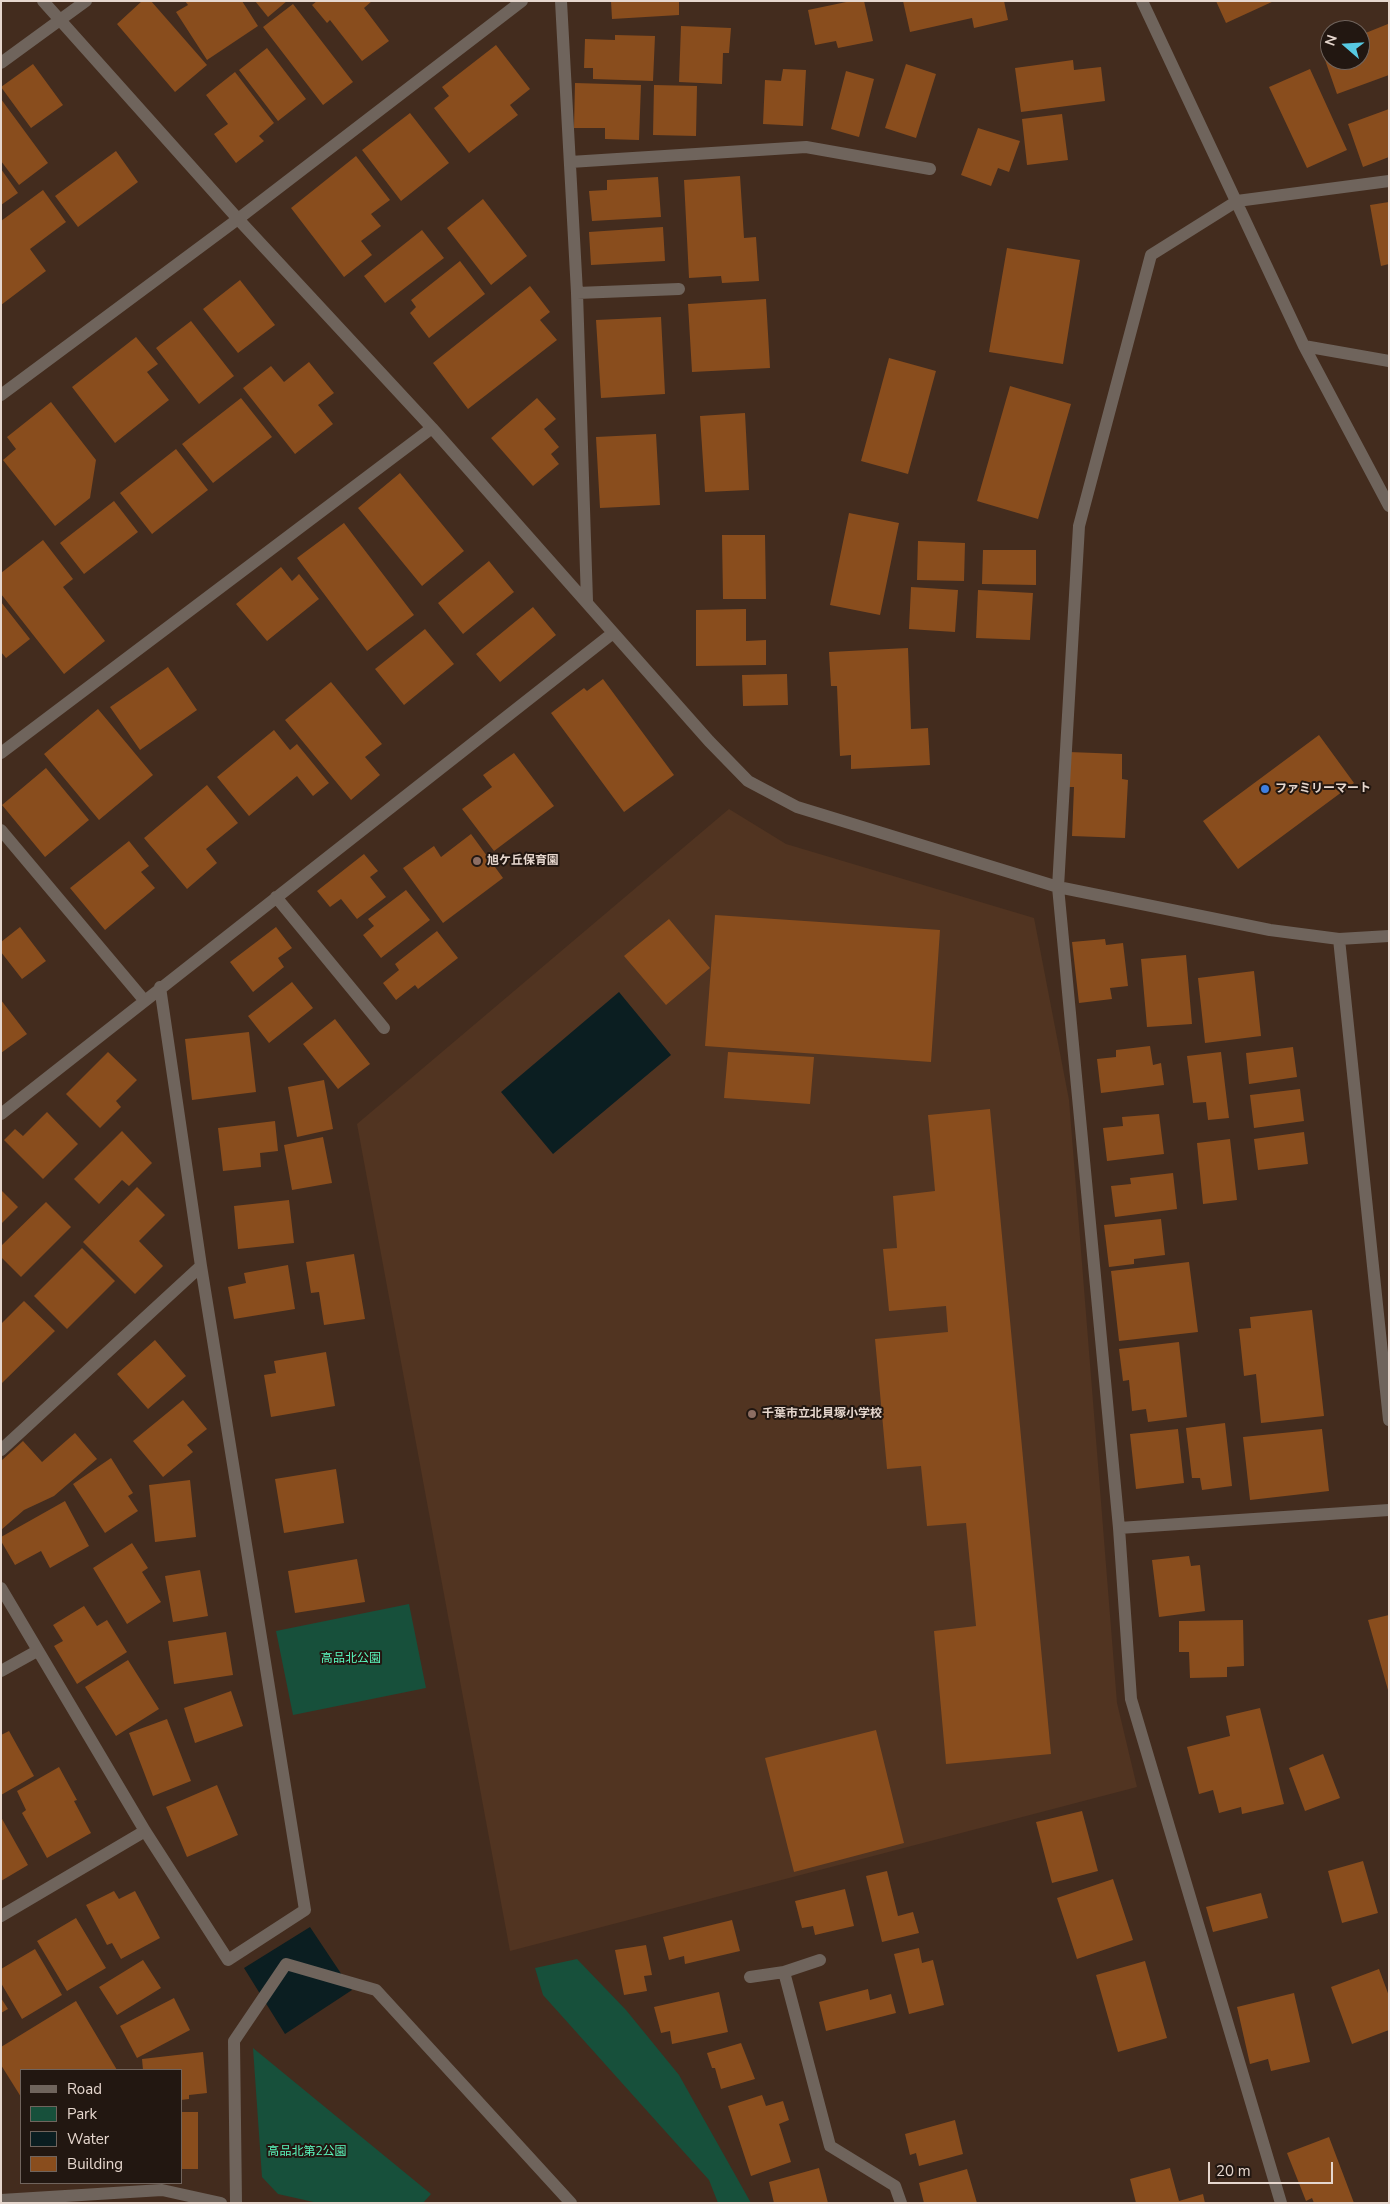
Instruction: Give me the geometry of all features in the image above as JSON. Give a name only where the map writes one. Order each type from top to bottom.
[{"type":"street","points":[[43,1],[238,219],[432,428],[587,601],[612,633],[709,742],[748,781],[797,807],[1058,887],[1270,930],[1339,938],[1389,936]]},
{"type":"street","points":[[1,62],[86,1]]},
{"type":"street","points":[[1,395],[238,219],[522,1]]},
{"type":"street","points":[[561,1],[577,293],[587,601]]},
{"type":"street","points":[[1142,1],[1304,346],[1389,506]]},
{"type":"street","points":[[570,162],[806,147],[930,169]]},
{"type":"street","points":[[1280,2203],[1130,1699],[1119,1528],[1058,887],[1079,526],[1151,256],[1237,201],[1389,181]]},
{"type":"street","points":[[577,293],[679,289]]},
{"type":"street","points":[[1304,346],[1389,361]]},
{"type":"street","points":[[1,753],[432,428]]},
{"type":"street","points":[[1,1114],[612,633]]},
{"type":"street","points":[[1,830],[144,1000]]},
{"type":"street","points":[[276,897],[384,1028]]},
{"type":"street","points":[[1339,938],[1389,1420]]},
{"type":"street","points":[[1,1588],[145,1831],[228,1960],[305,1910],[201,1266],[160,987]]},
{"type":"street","points":[[1,1450],[201,1266]]},
{"type":"street","points":[[1119,1528],[1389,1510]]},
{"type":"street","points":[[1,1671],[37,1651]]},
{"type":"street","points":[[1,1916],[145,1831]]},
{"type":"street","points":[[750,1977],[784,1972],[820,1960]]},
{"type":"street","points":[[236,2203],[234,2041],[286,1964],[376,1990],[571,2203]]},
{"type":"street","points":[[784,1972],[830,2146],[895,2186],[901,2203]]},
{"type":"street","points":[[1,2200],[162,2190],[221,2203]]},
{"type":"shaded area","name":"千葉市立北貝塚小学校","points":[[729,809],[786,844],[1034,918],[1069,1100],[1117,1703],[1137,1787],[510,1951],[357,1124]]},
{"type":"green space","name":"高品北公園","points":[[409,1604],[426,1688],[293,1715],[276,1631]]},
{"type":"green space","points":[[577,1959],[626,2010],[679,2075],[751,2203],[718,2203],[709,2180],[543,1995],[535,1968]]},
{"type":"green space","name":"高品北第2公園","points":[[253,2048],[431,2194],[423,2203],[318,2203],[278,2194],[262,2177]]},
{"type":"water","points":[[619,992],[671,1055],[553,1154],[501,1092]]},
{"type":"water","points":[[310,1927],[352,1990],[285,2034],[244,1968]]},
{"type":"building","points":[[142,1],[151,1],[207,65],[175,92],[117,24]]},
{"type":"building","points":[[185,1],[242,1],[258,26],[207,60],[176,12],[188,5]]},
{"type":"building","points":[[255,1],[287,1],[268,17]]},
{"type":"building","points":[[317,1],[372,1],[364,8],[389,41],[362,61],[330,20],[327,23],[312,5]]},
{"type":"building","points":[[611,1],[679,1],[679,15],[612,19]]},
{"type":"building","points":[[851,1],[864,1],[873,41],[838,48],[836,41],[815,45],[808,10]]},
{"type":"building","points":[[903,1],[1004,1],[1008,20],[974,28],[972,18],[910,32]]},
{"type":"building","points":[[1216,1],[1274,1],[1226,23]]},
{"type":"building","points":[[293,4],[353,82],[323,105],[263,27]]},
{"type":"building","points":[[1388,24],[1389,75],[1337,94],[1329,70],[1370,70],[1370,31]]},
{"type":"building","points":[[681,26],[731,28],[729,53],[723,53],[722,84],[679,82]]},
{"type":"building","points":[[615,35],[655,36],[653,81],[593,79],[593,68],[584,68],[585,39],[615,40]]},
{"type":"building","points":[[496,45],[530,89],[510,105],[518,115],[469,153],[434,108],[449,96],[442,87]]},
{"type":"building","points":[[267,48],[306,99],[278,121],[239,70]]},
{"type":"building","points":[[1073,60],[1074,70],[1101,67],[1105,101],[1021,112],[1015,68]]},
{"type":"building","points":[[33,64],[63,105],[31,128],[1,87]]},
{"type":"building","points":[[906,64],[936,74],[916,138],[885,128]]},
{"type":"building","points":[[783,69],[806,70],[803,126],[763,124],[765,80],[781,81]]},
{"type":"building","points":[[1310,69],[1347,150],[1307,168],[1269,87]]},
{"type":"building","points":[[846,71],[874,79],[859,137],[831,129]]},
{"type":"building","points":[[235,72],[274,123],[259,136],[264,141],[236,163],[214,134],[228,124],[206,95]]},
{"type":"building","points":[[575,83],[641,85],[639,140],[605,139],[605,128],[574,128]]},
{"type":"building","points":[[654,85],[697,86],[696,136],[653,135]]},
{"type":"building","points":[[1,99],[48,163],[19,185],[1,161]]},
{"type":"building","points":[[1389,109],[1389,157],[1363,167],[1348,124]]},
{"type":"building","points":[[410,113],[449,163],[401,201],[362,150]]},
{"type":"building","points":[[1062,114],[1068,160],[1027,165],[1022,119]]},
{"type":"building","points":[[978,128],[1020,141],[1009,172],[998,168],[991,186],[961,175]]},
{"type":"building","points":[[116,151],[138,182],[78,227],[55,196]]},
{"type":"building","points":[[356,156],[390,200],[371,214],[381,226],[361,241],[372,255],[344,277],[291,208]]},
{"type":"building","points":[[1,169],[18,193],[1,205]]},
{"type":"building","points":[[740,176],[744,238],[756,237],[759,281],[722,283],[721,276],[689,278],[684,180]]},
{"type":"building","points":[[658,177],[661,217],[592,221],[589,191],[607,190],[607,180]]},
{"type":"building","points":[[43,190],[66,222],[30,249],[46,271],[1,305],[1,221]]},
{"type":"building","points":[[483,199],[527,256],[491,285],[447,228]]},
{"type":"building","points":[[1389,202],[1389,264],[1381,266],[1370,205]]},
{"type":"building","points":[[663,227],[665,261],[591,265],[589,232]]},
{"type":"building","points":[[422,230],[444,258],[385,303],[364,276]]},
{"type":"building","points":[[1007,248],[1080,260],[1063,364],[989,352]]},
{"type":"building","points":[[460,261],[485,294],[429,338],[410,313],[416,307],[411,300]]},
{"type":"building","points":[[240,280],[275,325],[238,353],[203,309]]},
{"type":"building","points":[[530,286],[550,312],[540,320],[557,340],[468,409],[433,363]]},
{"type":"building","points":[[766,299],[770,368],[692,372],[688,304]]},
{"type":"building","points":[[661,317],[665,394],[601,398],[596,320]]},
{"type":"building","points":[[191,321],[234,376],[199,404],[156,348]]},
{"type":"building","points":[[136,337],[158,364],[147,372],[169,400],[115,443],[72,387]]},
{"type":"building","points":[[889,358],[936,371],[908,474],[861,461]]},
{"type":"building","points":[[309,362],[334,393],[318,405],[333,424],[295,454],[243,388],[271,366],[284,382]]},
{"type":"building","points":[[1010,386],[1071,404],[1038,519],[977,501]]},
{"type":"building","points":[[241,398],[272,437],[213,483],[182,444]]},
{"type":"building","points":[[537,398],[556,419],[544,429],[559,447],[551,454],[559,464],[533,486],[491,438]]},
{"type":"building","points":[[51,402],[96,460],[90,498],[55,526],[3,460],[16,449],[7,437]]},
{"type":"building","points":[[745,413],[749,490],[705,492],[700,416]]},
{"type":"building","points":[[656,434],[660,505],[600,508],[596,437]]},
{"type":"building","points":[[176,449],[208,490],[152,534],[120,493]]},
{"type":"building","points":[[400,473],[464,551],[422,586],[358,508]]},
{"type":"building","points":[[114,501],[138,532],[84,574],[60,543]]},
{"type":"building","points":[[849,513],[899,523],[880,615],[830,605]]},
{"type":"building","points":[[344,523],[414,615],[367,651],[297,558]]},
{"type":"building","points":[[722,535],[765,535],[766,599],[723,599]]},
{"type":"building","points":[[43,540],[73,579],[63,587],[105,641],[64,674],[1,594],[1,573]]},
{"type":"building","points":[[918,541],[965,543],[964,581],[917,580]]},
{"type":"building","points":[[983,550],[1036,550],[1036,585],[982,584]]},
{"type":"building","points":[[489,561],[514,592],[463,634],[438,603]]},
{"type":"building","points":[[281,567],[292,581],[299,574],[319,599],[267,641],[236,604]]},
{"type":"building","points":[[911,587],[958,590],[955,632],[909,629]]},
{"type":"building","points":[[978,590],[1033,593],[1030,640],[976,638]]},
{"type":"building","points":[[1,602],[30,639],[6,658],[1,652]]},
{"type":"building","points":[[533,607],[556,635],[500,682],[476,654]]},
{"type":"building","points":[[746,609],[746,641],[766,640],[766,665],[696,666],[696,610]]},
{"type":"building","points":[[425,629],[454,664],[404,705],[375,669]]},
{"type":"building","points":[[908,648],[911,729],[928,728],[930,765],[851,769],[851,755],[840,756],[837,686],[831,686],[829,652]]},
{"type":"building","points":[[168,667],[197,710],[140,750],[110,707]]},
{"type":"building","points":[[787,674],[788,705],[743,706],[742,675]]},
{"type":"building","points":[[603,679],[674,775],[624,812],[551,713],[584,688],[587,691]]},
{"type":"building","points":[[331,682],[382,744],[365,757],[380,775],[351,800],[285,720]]},
{"type":"building","points":[[98,709],[153,775],[99,820],[44,754]]},
{"type":"building","points":[[274,730],[290,750],[297,744],[329,783],[313,796],[297,776],[249,816],[217,777]]},
{"type":"building","points":[[1319,735],[1354,783],[1238,869],[1203,821]]},
{"type":"building","points":[[1069,752],[1122,754],[1122,779],[1128,780],[1125,838],[1072,836],[1074,787],[1068,787]]},
{"type":"building","points":[[514,753],[554,806],[494,851],[462,809],[492,787],[483,775]]},
{"type":"building","points":[[46,768],[89,820],[45,857],[2,805]]},
{"type":"building","points":[[207,785],[238,823],[206,849],[217,863],[187,889],[144,838]]},
{"type":"building","points":[[471,834],[503,878],[443,923],[403,868],[434,846],[441,857]]},
{"type":"building","points":[[129,841],[149,866],[141,872],[155,888],[105,930],[70,888]]},
{"type":"building","points":[[364,854],[378,871],[370,877],[386,897],[357,919],[341,899],[330,907],[317,891]]},
{"type":"building","points":[[406,890],[430,920],[381,958],[363,935],[374,926],[368,919]]},
{"type":"building","points":[[715,915],[940,930],[931,1062],[705,1046]]},
{"type":"building","points":[[669,919],[710,968],[666,1005],[624,956]]},
{"type":"building","points":[[20,927],[46,961],[22,979],[1,952],[1,942]]},
{"type":"building","points":[[276,927],[292,948],[278,958],[284,967],[253,992],[230,962]]},
{"type":"building","points":[[437,931],[458,958],[418,989],[415,985],[396,1000],[383,983],[399,970],[395,964]]},
{"type":"building","points":[[1105,939],[1106,945],[1123,943],[1128,986],[1110,988],[1112,999],[1079,1003],[1072,942]]},
{"type":"building","points":[[1186,955],[1192,1024],[1147,1027],[1141,959]]},
{"type":"building","points":[[1254,971],[1261,1036],[1205,1043],[1198,978]]},
{"type":"building","points":[[292,982],[313,1008],[269,1043],[248,1016]]},
{"type":"building","points":[[1,1000],[27,1034],[1,1053]]},
{"type":"building","points":[[335,1019],[370,1064],[338,1089],[303,1044]]},
{"type":"building","points":[[249,1032],[256,1092],[192,1100],[185,1039]]},
{"type":"building","points":[[1150,1046],[1153,1065],[1161,1063],[1164,1085],[1101,1093],[1097,1059],[1116,1057],[1116,1050]]},
{"type":"building","points":[[1293,1047],[1297,1077],[1249,1084],[1246,1053]]},
{"type":"building","points":[[108,1052],[137,1080],[116,1101],[121,1107],[100,1128],[66,1094]]},
{"type":"building","points":[[728,1052],[814,1057],[810,1104],[724,1098]]},
{"type":"building","points":[[1221,1052],[1229,1118],[1208,1120],[1206,1102],[1193,1103],[1187,1056]]},
{"type":"building","points":[[324,1080],[333,1129],[297,1137],[288,1087]]},
{"type":"building","points":[[1300,1089],[1304,1121],[1254,1128],[1250,1095]]},
{"type":"building","points":[[990,1109],[1051,1754],[946,1764],[934,1631],[976,1626],[966,1523],[927,1526],[921,1466],[887,1469],[875,1339],[948,1332],[946,1306],[889,1311],[883,1249],[897,1248],[893,1196],[935,1191],[928,1115]]},
{"type":"building","points":[[47,1112],[78,1144],[43,1179],[4,1140],[15,1129],[23,1136]]},
{"type":"building","points":[[1159,1114],[1164,1154],[1107,1161],[1103,1128],[1123,1126],[1122,1117]]},
{"type":"building","points":[[275,1121],[278,1151],[260,1153],[261,1167],[223,1171],[218,1128]]},
{"type":"building","points":[[122,1131],[152,1163],[129,1186],[122,1180],[99,1204],[74,1179]]},
{"type":"building","points":[[1304,1132],[1308,1164],[1258,1170],[1254,1139]]},
{"type":"building","points":[[323,1137],[332,1183],[292,1190],[284,1145]]},
{"type":"building","points":[[1230,1139],[1237,1200],[1203,1204],[1197,1143]]},
{"type":"building","points":[[1173,1173],[1177,1209],[1115,1217],[1111,1186],[1131,1184],[1130,1178]]},
{"type":"building","points":[[137,1187],[165,1215],[139,1241],[163,1266],[135,1294],[83,1242]]},
{"type":"building","points":[[1,1190],[18,1207],[1,1224]]},
{"type":"building","points":[[289,1200],[294,1243],[238,1249],[234,1206]]},
{"type":"building","points":[[46,1202],[71,1227],[21,1277],[1,1257],[1,1246]]},
{"type":"building","points":[[1161,1219],[1165,1255],[1134,1259],[1134,1264],[1109,1267],[1104,1225]]},
{"type":"building","points":[[82,1248],[115,1281],[67,1329],[34,1296]]},
{"type":"building","points":[[354,1254],[365,1319],[324,1325],[319,1292],[311,1293],[306,1262]]},
{"type":"building","points":[[1189,1262],[1198,1332],[1119,1341],[1111,1271]]},
{"type":"building","points":[[288,1265],[295,1309],[234,1319],[228,1287],[246,1283],[244,1273]]},
{"type":"building","points":[[24,1301],[55,1331],[1,1384],[1,1324]]},
{"type":"building","points":[[1312,1310],[1324,1416],[1261,1423],[1256,1374],[1244,1376],[1239,1329],[1251,1328],[1250,1317]]},
{"type":"building","points":[[155,1340],[186,1376],[148,1409],[117,1374]]},
{"type":"building","points":[[1179,1342],[1187,1417],[1148,1422],[1146,1409],[1132,1411],[1129,1380],[1123,1381],[1119,1349]]},
{"type":"building","points":[[326,1352],[335,1406],[271,1417],[264,1375],[276,1373],[274,1361]]},
{"type":"building","points":[[183,1400],[207,1429],[187,1445],[193,1452],[163,1477],[133,1441]]},
{"type":"building","points":[[1225,1423],[1232,1486],[1202,1490],[1200,1478],[1192,1478],[1186,1428]]},
{"type":"building","points":[[1178,1429],[1184,1483],[1136,1489],[1130,1434]]},
{"type":"building","points":[[1322,1429],[1329,1491],[1250,1500],[1243,1437]]},
{"type":"building","points":[[75,1433],[97,1459],[54,1496],[24,1510],[1,1530],[1,1461],[23,1441],[42,1462]]},
{"type":"building","points":[[111,1458],[133,1493],[128,1496],[138,1511],[105,1533],[73,1484]]},
{"type":"building","points":[[336,1469],[344,1523],[284,1533],[275,1479]]},
{"type":"building","points":[[190,1480],[196,1537],[155,1542],[149,1485]]},
{"type":"building","points":[[65,1501],[89,1546],[50,1568],[41,1551],[15,1565],[1,1541],[1,1537]]},
{"type":"building","points":[[132,1543],[148,1568],[142,1572],[161,1602],[127,1624],[93,1568]]},
{"type":"building","points":[[1189,1556],[1191,1566],[1200,1565],[1205,1611],[1159,1617],[1152,1560]]},
{"type":"building","points":[[357,1559],[365,1602],[295,1613],[288,1571]]},
{"type":"building","points":[[200,1570],[208,1616],[173,1622],[165,1576]]},
{"type":"building","points":[[84,1606],[97,1626],[107,1620],[127,1652],[77,1684],[54,1646],[63,1641],[53,1625]]},
{"type":"building","points":[[1389,1615],[1389,1690],[1388,1690],[1368,1620]]},
{"type":"building","points":[[1243,1620],[1244,1666],[1227,1667],[1227,1677],[1190,1678],[1189,1652],[1179,1652],[1179,1621]]},
{"type":"building","points":[[226,1632],[233,1675],[174,1684],[168,1641]]},
{"type":"building","points":[[128,1660],[159,1709],[116,1736],[85,1687]]},
{"type":"building","points":[[231,1691],[243,1726],[195,1743],[184,1708]]},
{"type":"building","points":[[1260,1708],[1284,1804],[1242,1814],[1241,1807],[1219,1813],[1213,1790],[1199,1794],[1187,1747],[1230,1736],[1226,1716]]},
{"type":"building","points":[[167,1719],[191,1781],[153,1796],[129,1733]]},
{"type":"building","points":[[876,1730],[904,1843],[794,1872],[765,1758]]},
{"type":"building","points":[[9,1731],[34,1776],[1,1795],[1,1735]]},
{"type":"building","points":[[1323,1754],[1340,1798],[1305,1811],[1289,1768]]},
{"type":"building","points":[[59,1767],[77,1800],[74,1801],[91,1833],[47,1858],[22,1813],[26,1810],[17,1791]]},
{"type":"building","points":[[217,1785],[238,1835],[187,1857],[166,1807]]},
{"type":"building","points":[[1082,1811],[1098,1871],[1052,1883],[1036,1822]]},
{"type":"building","points":[[1,1817],[28,1865],[1,1881]]},
{"type":"building","points":[[1363,1861],[1378,1913],[1342,1923],[1328,1871]]},
{"type":"building","points":[[887,1871],[898,1916],[913,1912],[919,1933],[882,1942],[866,1876]]},
{"type":"building","points":[[1113,1879],[1133,1940],[1077,1959],[1057,1898]]},
{"type":"building","points":[[845,1889],[854,1926],[815,1935],[813,1926],[802,1928],[795,1901]]},
{"type":"building","points":[[114,1891],[119,1899],[135,1891],[160,1938],[121,1959],[112,1943],[107,1945],[86,1905]]},
{"type":"building","points":[[1261,1893],[1268,1918],[1213,1932],[1206,1907]]},
{"type":"building","points":[[76,1918],[106,1968],[67,1991],[37,1941]]},
{"type":"building","points":[[732,1920],[740,1951],[685,1964],[684,1956],[669,1960],[663,1937]]},
{"type":"building","points":[[646,1945],[652,1975],[644,1976],[647,1991],[624,1995],[615,1950]]},
{"type":"building","points":[[919,1948],[922,1963],[933,1960],[944,2005],[909,2014],[894,1954]]},
{"type":"building","points":[[35,1949],[62,1995],[22,2019],[1,1983],[1,1969]]},
{"type":"building","points":[[143,1960],[161,1988],[117,2015],[99,1987]]},
{"type":"building","points":[[1145,1961],[1167,2038],[1118,2052],[1096,1975]]},
{"type":"building","points":[[1379,1969],[1389,1996],[1389,2030],[1352,2044],[1331,1987]]},
{"type":"building","points":[[868,1989],[870,2000],[891,1994],[896,2013],[826,2031],[819,2002]]},
{"type":"building","points":[[719,1992],[728,2032],[672,2044],[670,2031],[661,2033],[654,2007]]},
{"type":"building","points":[[1294,1993],[1310,2062],[1271,2071],[1268,2059],[1250,2064],[1237,2007]]},
{"type":"building","points":[[1,1998],[8,2009],[1,2013]]},
{"type":"building","points":[[174,1998],[190,2030],[137,2058],[120,2026]]},
{"type":"building","points":[[76,2001],[116,2069],[20,2069],[20,2095],[1,2065],[1,2047]]},
{"type":"building","points":[[741,2043],[755,2079],[721,2089],[715,2068],[712,2068],[707,2053]]},
{"type":"building","points":[[203,2052],[207,2093],[189,2095],[189,2099],[182,2100],[182,2069],[143,2069],[142,2059]]},
{"type":"building","points":[[762,2095],[766,2106],[783,2101],[789,2120],[779,2124],[791,2162],[751,2176],[728,2106]]},
{"type":"building","points":[[182,2112],[198,2112],[198,2169],[182,2169]]},
{"type":"building","points":[[955,2120],[963,2154],[919,2166],[916,2153],[910,2155],[905,2134]]},
{"type":"building","points":[[1329,2137],[1354,2203],[1314,2203],[1312,2198],[1306,2201],[1287,2153]]},
{"type":"building","points":[[819,2168],[828,2203],[774,2203],[769,2182]]},
{"type":"building","points":[[1170,2168],[1179,2201],[1203,2194],[1205,2203],[1136,2203],[1130,2179]]},
{"type":"building","points":[[967,2169],[977,2203],[924,2203],[919,2183]]},
{"type":"place","name":"ファミリーマート","points":[[1265,789]]},
{"type":"place","name":"旭ケ丘保育園","points":[[477,861]]},
{"type":"place","name":"千葉市立北貝塚小学校","points":[[752,1414]]}]
